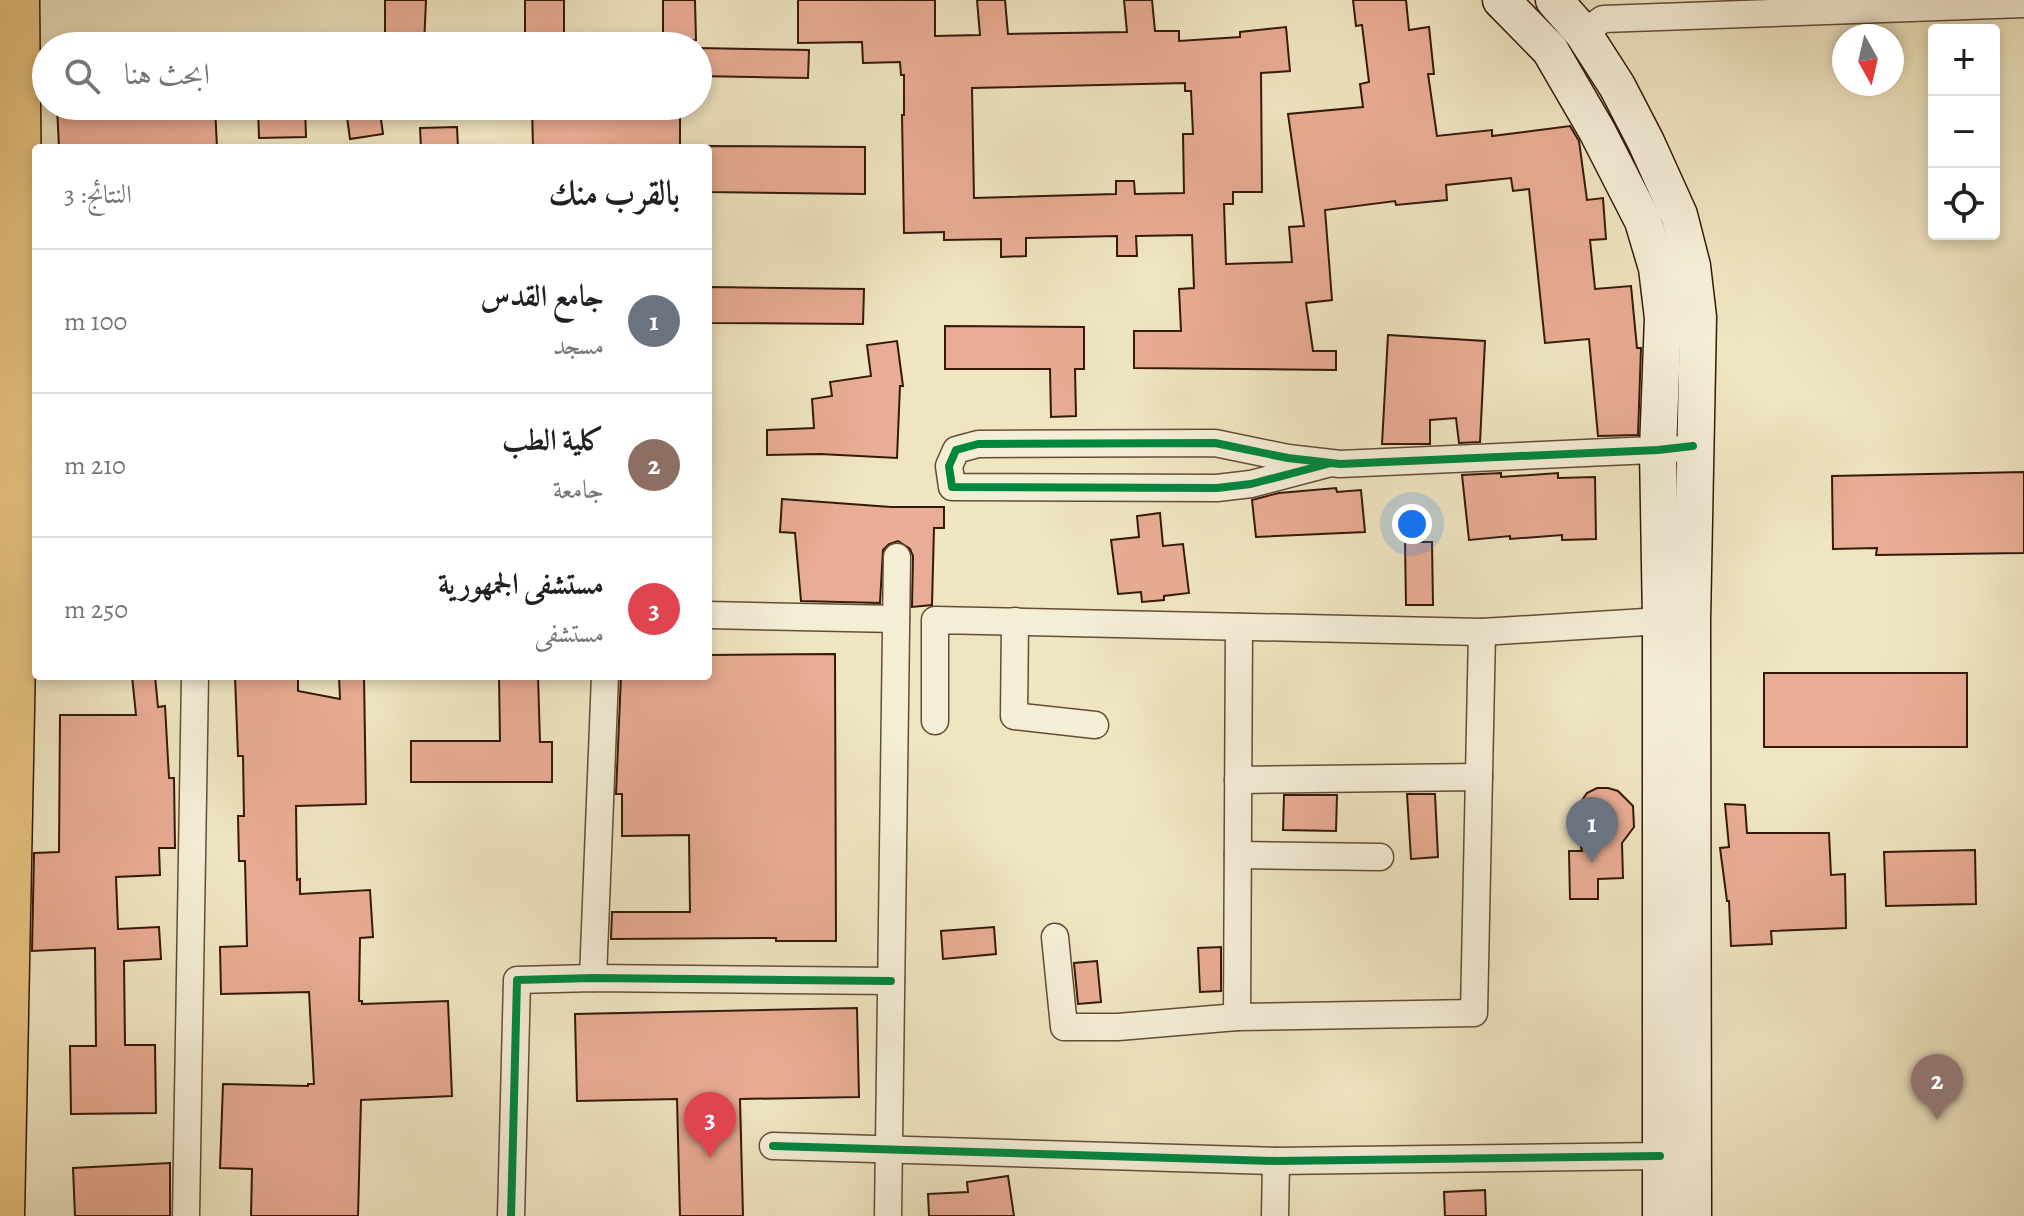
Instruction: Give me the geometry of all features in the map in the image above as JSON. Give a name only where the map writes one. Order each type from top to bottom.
[{"type":"highway","points":[[2,1216],[20,307],[17,0]]},
{"type":"main road","points":[[1501,0],[1550,50],[1597,131],[1643,221],[1657,268],[1676,448],[1676,1156],[1661,1216]]},
{"type":"main road","points":[[1554,0],[1583,33],[1617,86],[1646,142],[1679,215],[1692,266],[1698,317],[1676,448],[1661,621],[1676,1156],[1693,1216]]},
{"type":"street","points":[[1583,33],[1603,19],[2024,4]]},
{"type":"street","points":[[1331,463],[1251,484],[1217,488],[952,487],[949,466],[956,450],[978,444],[1215,443],[1331,463],[1676,448]]},
{"type":"street","points":[[888,1216],[897,557]]},
{"type":"street","points":[[712,615],[896,619]]},
{"type":"street","points":[[935,721],[935,620],[1482,632],[1661,621]]},
{"type":"street","points":[[1015,621],[1014,716],[1095,725]]},
{"type":"street","points":[[1237,1017],[1239,627]]},
{"type":"street","points":[[1055,937],[1064,1027],[1118,1027],[1237,1017],[1474,1013],[1482,632]]},
{"type":"street","points":[[186,1216],[195,680]]},
{"type":"street","points":[[593,978],[605,680]]},
{"type":"street","points":[[1238,780],[1479,777]]},
{"type":"street","points":[[1238,855],[1380,857]]},
{"type":"street","points":[[511,1216],[517,980],[891,981]]},
{"type":"street","points":[[773,1146],[889,1152],[1276,1161],[1676,1156]]},
{"type":"street","points":[[1275,1216],[1276,1161]]},
{"type":"building","points":[[385,0],[426,0],[425,32],[385,32]]},
{"type":"building","points":[[525,0],[564,0],[564,32],[525,32]]},
{"type":"building","points":[[663,0],[695,0],[696,32],[663,32]]},
{"type":"building","points":[[798,0],[935,0],[935,36],[980,35],[977,0],[1005,0],[1008,34],[1127,32],[1124,0],[1152,0],[1155,31],[1179,31],[1179,41],[1240,37],[1240,32],[1286,27],[1290,71],[1261,73],[1262,192],[1233,192],[1233,204],[1224,204],[1226,264],[1292,262],[1289,227],[1304,226],[1288,114],[1363,107],[1360,84],[1369,82],[1362,25],[1356,26],[1353,0],[1406,0],[1409,30],[1429,27],[1434,74],[1428,74],[1437,136],[1492,130],[1492,136],[1570,126],[1579,141],[1587,200],[1603,198],[1606,239],[1590,240],[1595,289],[1631,286],[1637,348],[1641,348],[1638,435],[1598,436],[1589,339],[1545,343],[1529,189],[1513,191],[1511,178],[1446,185],[1447,200],[1396,205],[1395,201],[1325,210],[1332,300],[1306,303],[1313,351],[1336,351],[1336,370],[1134,368],[1134,331],[1181,331],[1179,289],[1194,288],[1192,235],[1136,236],[1137,256],[1117,256],[1117,236],[1026,238],[1026,256],[1001,257],[1001,239],[944,240],[944,232],[904,233],[904,75],[901,75],[900,62],[863,63],[862,42],[798,43]],"holes":[[[1185,83],[1185,91],[1191,91],[1193,134],[1183,134],[1184,193],[1135,194],[1134,181],[1116,181],[1116,194],[974,198],[972,88]]]},
{"type":"building","points":[[712,48],[809,50],[808,78],[712,76]]},
{"type":"building","points":[[58,120],[216,120],[217,144],[59,144]]},
{"type":"building","points":[[258,120],[305,120],[306,137],[259,138]]},
{"type":"building","points":[[347,120],[381,120],[383,134],[350,139]]},
{"type":"building","points":[[532,120],[680,120],[680,144],[533,144]]},
{"type":"building","points":[[457,127],[458,144],[421,144],[420,128]]},
{"type":"building","points":[[712,146],[865,147],[865,194],[712,192]]},
{"type":"building","points":[[712,287],[864,289],[863,324],[712,323]]},
{"type":"building","points":[[945,326],[1084,327],[1084,369],[1075,369],[1076,416],[1051,417],[1050,369],[945,369]]},
{"type":"building","points":[[1388,335],[1485,341],[1480,442],[1459,443],[1456,418],[1430,420],[1430,444],[1382,444]]},
{"type":"building","points":[[897,341],[903,386],[900,386],[897,458],[767,455],[767,430],[814,428],[812,399],[832,396],[830,382],[871,376],[867,345]]},
{"type":"building","points":[[2024,472],[2024,553],[1876,555],[1877,548],[1833,549],[1832,476]]},
{"type":"building","points":[[1501,473],[1501,477],[1558,473],[1558,478],[1595,477],[1596,539],[1562,540],[1562,535],[1469,540],[1462,475]]},
{"type":"building","points":[[1336,488],[1337,492],[1361,490],[1365,532],[1256,537],[1252,500],[1279,493]]},
{"type":"building","points":[[782,499],[891,507],[944,507],[944,528],[934,528],[932,605],[912,607],[913,556],[910,549],[898,541],[883,550],[880,603],[801,601],[795,533],[780,532]]},
{"type":"building","points":[[1160,513],[1163,546],[1183,544],[1189,593],[1142,602],[1141,592],[1118,594],[1111,540],[1139,537],[1137,516]]},
{"type":"building","points":[[1405,542],[1432,542],[1433,605],[1406,605]]},
{"type":"building","points":[[835,654],[836,941],[776,941],[776,938],[611,939],[612,912],[690,912],[689,835],[622,836],[622,794],[616,794],[621,680],[712,680],[712,655]]},
{"type":"building","points":[[1764,673],[1967,673],[1967,747],[1764,747]]},
{"type":"building","points":[[132,680],[155,680],[158,707],[165,706],[169,778],[174,778],[175,848],[159,848],[160,875],[116,877],[118,929],[159,927],[161,959],[124,961],[125,1045],[155,1045],[156,1113],[71,1114],[70,1046],[96,1046],[95,948],[32,951],[34,853],[59,852],[60,715],[136,715]]},
{"type":"building","points":[[235,680],[298,680],[298,691],[340,699],[339,680],[364,680],[366,804],[296,806],[297,880],[300,879],[300,894],[370,890],[373,937],[360,938],[359,1001],[362,1004],[448,1001],[452,1096],[361,1100],[358,1216],[251,1216],[252,1169],[220,1168],[223,1084],[314,1084],[309,992],[221,994],[220,947],[247,946],[245,861],[239,861],[238,816],[244,816],[243,756],[238,756]]},
{"type":"building","points":[[499,680],[538,680],[540,742],[552,742],[552,782],[411,782],[411,741],[500,741]]},
{"type":"building","points":[[1597,788],[1618,791],[1633,806],[1634,827],[1622,843],[1623,878],[1598,879],[1598,899],[1570,899],[1569,851],[1582,851],[1574,820],[1575,810],[1587,793]]},
{"type":"building","points":[[1407,794],[1435,794],[1438,857],[1411,859]]},
{"type":"building","points":[[1284,795],[1337,795],[1336,831],[1283,830]]},
{"type":"building","points":[[1725,804],[1745,805],[1747,833],[1829,833],[1831,875],[1845,874],[1846,928],[1771,931],[1772,944],[1731,946],[1729,901],[1720,848],[1729,847]]},
{"type":"building","points":[[1975,850],[1976,904],[1886,906],[1884,852]]},
{"type":"building","points":[[994,927],[996,954],[943,959],[941,931]]},
{"type":"building","points":[[1221,947],[1221,991],[1200,992],[1198,948]]},
{"type":"building","points":[[1097,961],[1101,1002],[1078,1004],[1074,963]]},
{"type":"building","points":[[857,1008],[859,1097],[740,1099],[743,1216],[680,1216],[677,1099],[577,1101],[575,1014]]},
{"type":"building","points":[[170,1163],[170,1216],[75,1216],[73,1168]]},
{"type":"building","points":[[1008,1176],[1014,1216],[929,1216],[928,1194],[968,1192],[967,1182]]},
{"type":"building","points":[[1485,1190],[1486,1216],[1445,1216],[1444,1192]]},
{"type":"cycle path","points":[[1331,463],[1251,484],[1217,488],[952,487],[949,466],[956,450],[978,444],[1215,443],[1288,458],[1340,464],[1693,446]]},
{"type":"cycle path","points":[[511,1216],[517,980],[891,981]]},
{"type":"cycle path","points":[[773,1146],[1276,1161],[1660,1156]]},
{"type":"place","name":"جامع القدس","points":[[1592,863]]},
{"type":"place","name":"كلية الطب","points":[[1937,1120]]},
{"type":"place","name":"مستشفى الجمهورية","points":[[710,1158]]}]
